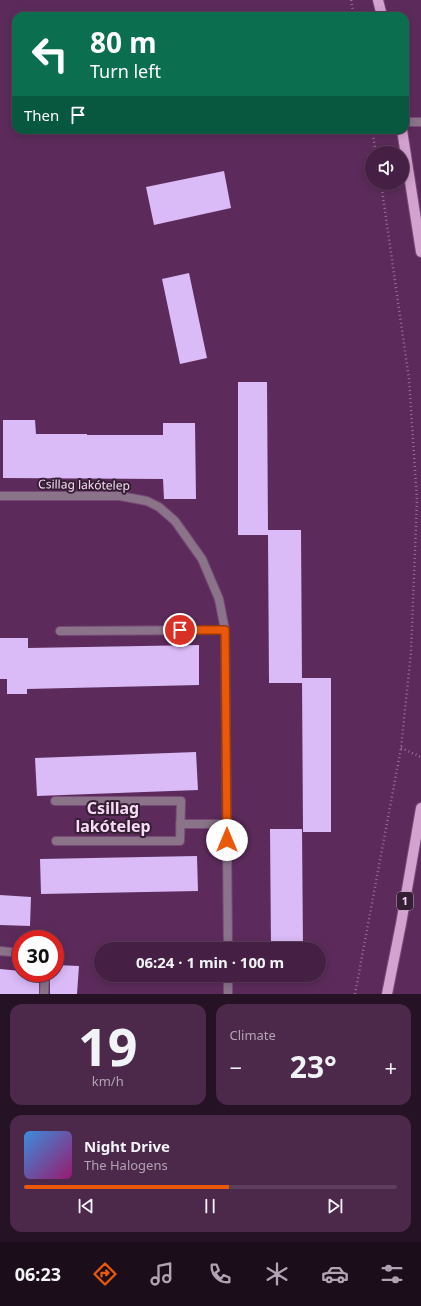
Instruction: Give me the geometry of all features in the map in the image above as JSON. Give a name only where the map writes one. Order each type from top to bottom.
[{"type":"main road","points":[[378,0],[381,12]]},
{"type":"main road","points":[[403,134],[421,252]]},
{"type":"main road","name":"1","points":[[387,994],[421,808]]},
{"type":"street","points":[[409,122],[421,122]]},
{"type":"street","name":"Csillag lakótelep","points":[[0,496],[120,496],[147,501],[159,507],[175,521],[202,559],[219,599],[225,630],[228,942]]},
{"type":"street","points":[[60,631],[225,630]]},
{"type":"street","points":[[55,801],[181,801],[180,841],[56,841]]},
{"type":"street","points":[[180,824],[227,824]]},
{"type":"street","points":[[0,951],[12,952]]},
{"type":"street","points":[[44,994],[45,982]]},
{"type":"street","points":[[228,982],[228,994]]},
{"type":"path","points":[[351,0],[353,12]]},
{"type":"path","points":[[373,134],[375,146]]},
{"type":"path","points":[[355,994],[401,748],[411,652],[417,500],[409,379],[381,190]]},
{"type":"path","points":[[401,748],[421,757]]},
{"type":"building","points":[[224,171],[231,208],[154,225],[146,187]]},
{"type":"building","points":[[189,273],[207,358],[180,364],[162,279]]},
{"type":"building","points":[[238,382],[267,382],[268,530],[301,530],[302,683],[269,683],[268,535],[238,535]]},
{"type":"building","points":[[3,420],[35,420],[36,434],[87,435],[163,435],[163,423],[195,423],[196,499],[164,499],[163,479],[3,478]]},
{"type":"building","points":[[0,638],[28,638],[28,648],[199,645],[199,685],[27,689],[27,694],[7,694],[7,679],[0,679]]},
{"type":"building","points":[[302,678],[331,678],[331,832],[303,832]]},
{"type":"building","points":[[196,752],[198,790],[37,796],[35,758]]},
{"type":"building","points":[[270,829],[302,829],[303,942],[271,942]]},
{"type":"building","points":[[197,856],[198,891],[41,894],[40,859]]},
{"type":"building","points":[[0,895],[31,897],[30,926],[0,925]]},
{"type":"building","points":[[64,965],[79,966],[77,994],[50,994],[50,982],[64,982]]},
{"type":"building","points":[[0,969],[12,970],[12,982],[39,982],[39,994],[0,994]]},
{"type":"building","points":[[271,982],[303,982],[303,983]]},
{"type":"district","name":"Csillag lakótelep","points":[[113,817]]},
{"type":"route","points":[[180,630],[225,630],[227,840]]}]
